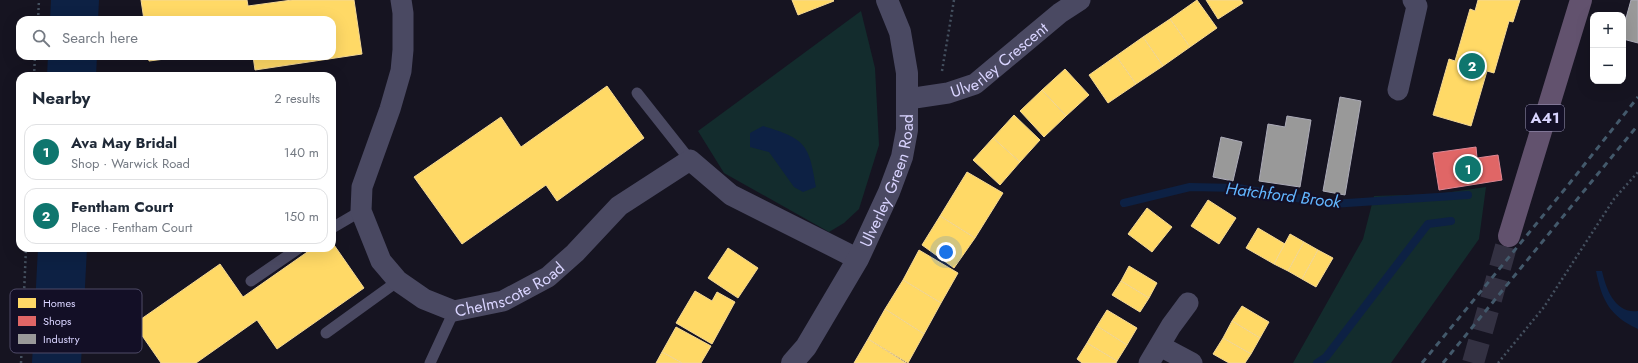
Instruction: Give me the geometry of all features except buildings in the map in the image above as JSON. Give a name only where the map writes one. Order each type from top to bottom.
[{"type":"highway","name":"A41","points":[[1509,236],[1582,0]]},
{"type":"street","name":"Chelmscote Road","points":[[401,0],[404,42],[401,71],[390,109],[362,187],[361,211],[381,261],[398,281],[424,299],[454,311],[503,300],[548,277],[576,253],[619,206],[690,160]]},
{"type":"street","name":"Ulverley Green Road","points":[[801,358],[858,260],[902,157],[908,130],[908,72],[900,32],[887,0]]},
{"type":"street","name":"Ulverley Crescent","points":[[908,99],[938,95],[975,84],[1060,13],[1080,0]]},
{"type":"street","points":[[1398,90],[1417,6],[1413,0]]},
{"type":"street","points":[[690,160],[731,195],[858,260]]},
{"type":"street","points":[[1188,303],[1154,354],[1192,363]]},
{"type":"lane","points":[[637,93],[690,160]]},
{"type":"lane","points":[[336,226],[361,211]]},
{"type":"lane","points":[[251,281],[293,252]]},
{"type":"lane","points":[[326,333],[398,281]]},
{"type":"lane","points":[[430,363],[454,311]]},
{"type":"path","points":[[38,16],[39,0]]},
{"type":"path","points":[[938,95],[954,0]]},
{"type":"path","points":[[34,72],[35,60]]},
{"type":"path","points":[[1498,363],[1544,307],[1586,245],[1614,199],[1638,172]]},
{"type":"path","points":[[24,289],[26,252]]},
{"type":"path","points":[[21,353],[21,363]]},
{"type":"green space","points":[[861,11],[875,68],[879,145],[859,209],[844,223],[829,232],[724,173],[698,131]]},
{"type":"green space","points":[[1486,187],[1479,239],[1391,363],[1293,363],[1363,239],[1374,196],[1437,194]]},
{"type":"water","points":[[51,0],[99,0],[98,16],[50,16]]},
{"type":"water","points":[[48,60],[97,60],[96,72],[47,72]]},
{"type":"water","points":[[763,126],[788,135],[803,145],[811,161],[816,187],[803,192],[794,187],[769,152],[750,147],[750,133]]},
{"type":"water","points":[[38,252],[87,252],[85,289],[36,289]]},
{"type":"water","points":[[1596,271],[1602,271],[1606,285],[1613,299],[1623,309],[1638,311],[1638,329],[1620,319],[1609,306],[1598,282]]},
{"type":"water","points":[[33,353],[82,353],[81,363],[32,363]]},
{"type":"waterway","name":"Hatchford Brook","points":[[1124,203],[1190,187],[1238,188],[1332,204],[1468,195]]},
{"type":"waterway","points":[[1317,363],[1326,357],[1428,224],[1451,221]]},
{"type":"tunnel","points":[[1473,363],[1509,236]]},
{"type":"railway","points":[[1422,363],[1569,184],[1638,97]]},
{"type":"railway","points":[[1443,363],[1638,125]]},
{"type":"place","name":"Fentham Court","points":[[1472,66]]},
{"type":"place","name":"Ava May Bridal","points":[[1468,169]]}]
